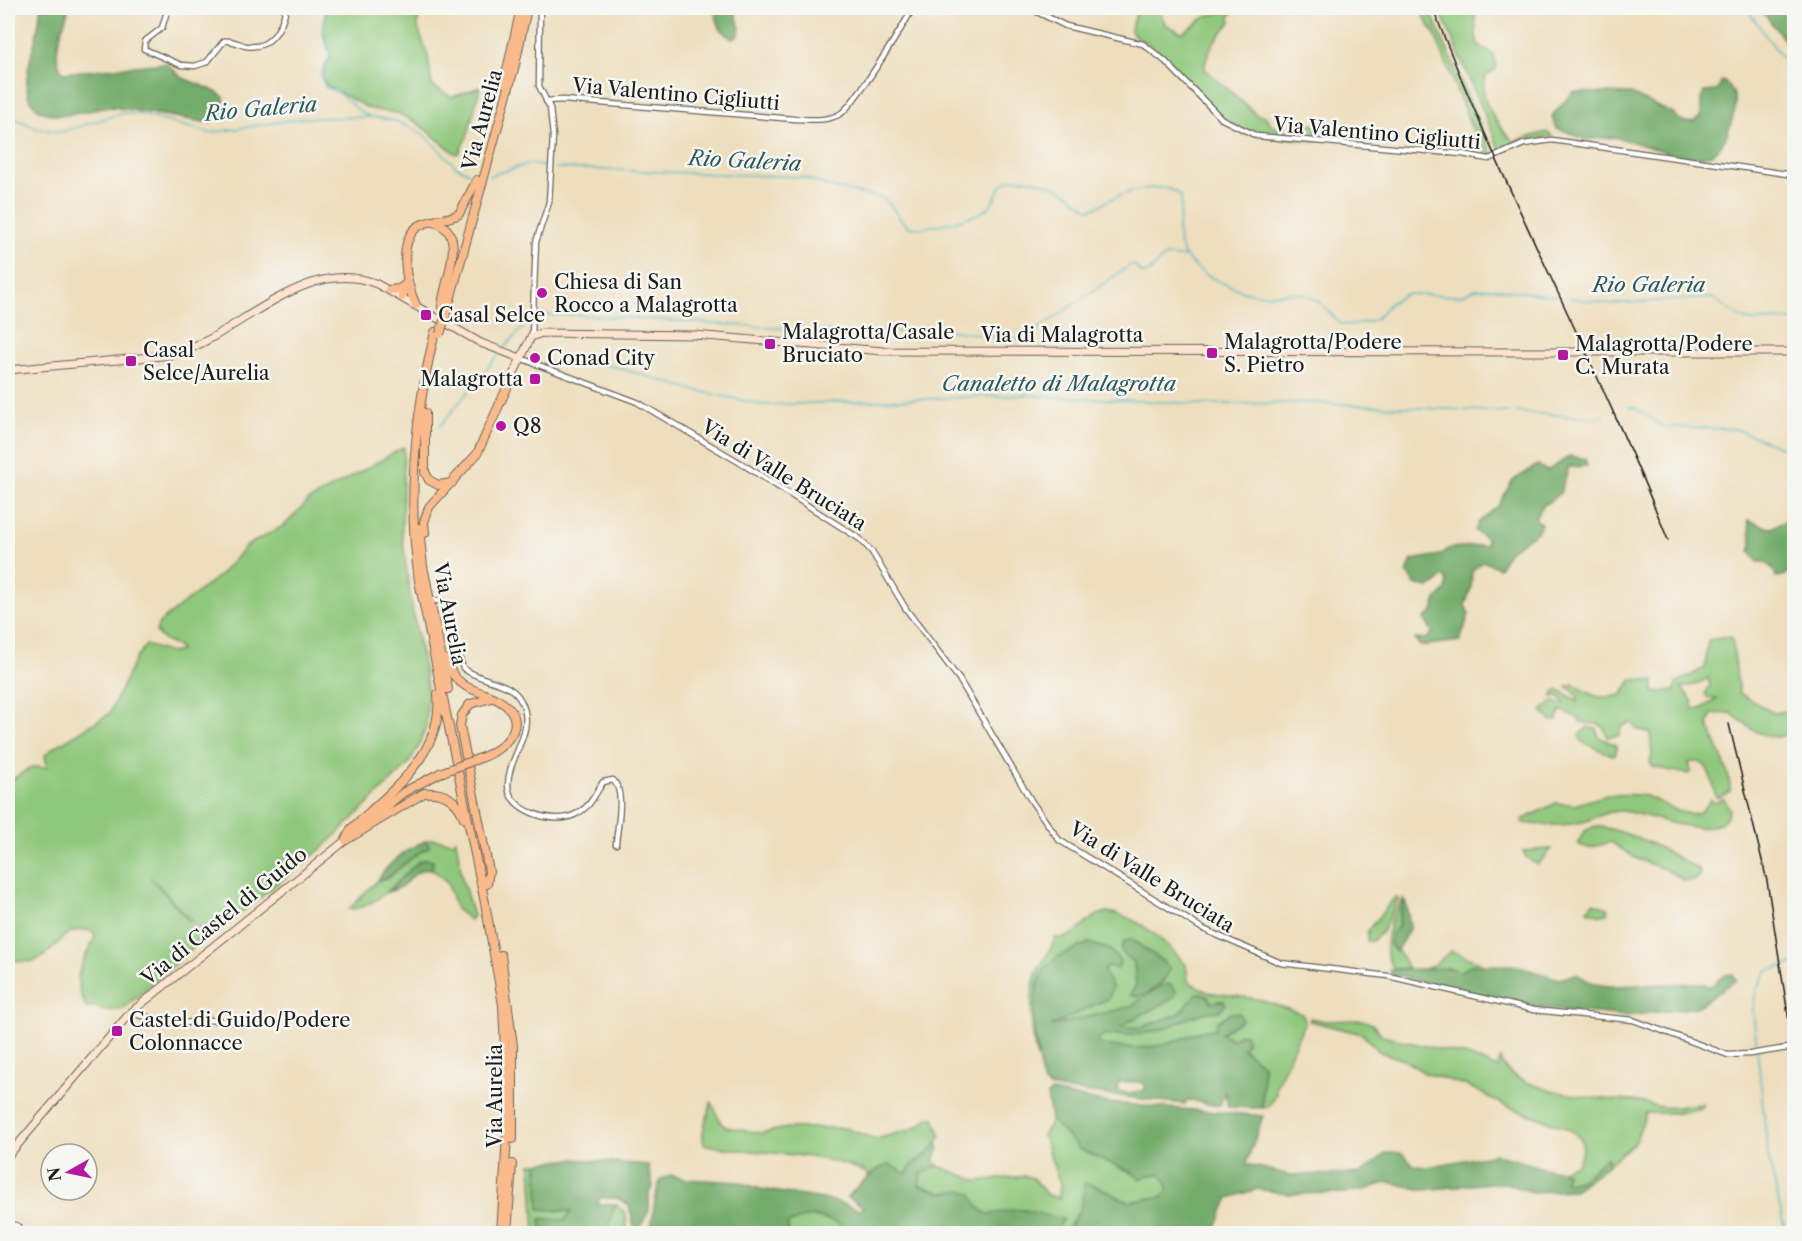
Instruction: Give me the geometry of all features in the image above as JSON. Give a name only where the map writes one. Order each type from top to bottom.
[{"type":"highway","name":"Via Aurelia","points":[[501,1233],[508,1136],[506,1047],[502,1005],[486,903],[419,581],[414,525],[415,460],[423,385],[477,180],[487,154],[527,8]]},
{"type":"highway","name":"Via Aurelia","points":[[445,307],[480,189],[520,11]]},
{"type":"highway","points":[[416,305],[408,283],[408,238],[417,227],[459,214],[477,180]]},
{"type":"highway","points":[[429,222],[445,228],[454,246],[445,307]]},
{"type":"highway","points":[[389,290],[399,290],[408,283]]},
{"type":"highway","points":[[402,297],[408,283]]},
{"type":"highway","name":"Via Aurelia","points":[[438,333],[425,413],[419,489],[421,554],[498,938],[513,1046],[514,1117],[507,1233]]},
{"type":"highway","points":[[421,554],[426,514],[455,482],[485,440],[511,379]]},
{"type":"highway","points":[[425,413],[426,476],[438,485],[455,482]]},
{"type":"highway","points":[[346,840],[404,792],[440,772],[501,748],[513,732],[512,714],[498,700],[466,686],[452,673],[444,653],[428,572],[423,566]]},
{"type":"highway","points":[[346,840],[351,829],[420,760],[436,727],[438,690],[419,581]]},
{"type":"highway","points":[[487,884],[489,871],[460,726],[463,713],[472,702],[489,698],[498,700]]},
{"type":"highway","points":[[346,840],[356,837],[418,795],[432,792],[446,795],[456,803],[463,815],[478,889],[486,903]]},
{"type":"main road","points":[[8,370],[179,353],[273,301],[337,277],[365,279],[402,297],[481,343],[520,358]]},
{"type":"main road","name":"Via di Malagrotta","points":[[532,336],[542,333],[694,335],[883,351],[1583,352]]},
{"type":"main road","points":[[511,379],[532,336]]},
{"type":"main road","points":[[1591,352],[1794,352]]},
{"type":"main road","name":"Via di Castel di Guido","points":[[8,1156],[130,1014],[346,840]]},
{"type":"street","points":[[168,8],[164,27],[145,41],[144,49],[192,66],[207,62],[224,41],[249,46],[270,40],[280,29],[286,8]]},
{"type":"street","points":[[540,8],[539,86],[546,101]]},
{"type":"street","name":"Via Valentino Cigliutti","points":[[532,336],[536,242],[547,214],[553,156],[553,122],[546,101],[563,100],[794,119],[829,118],[841,113],[851,104],[899,33],[913,8]]},
{"type":"street","name":"Via Valentino Cigliutti","points":[[1029,8],[1066,26],[1128,38],[1148,46],[1222,119],[1257,136],[1462,154],[1483,159],[1531,142],[1552,140],[1794,176]]},
{"type":"street","name":"Via di Valle Bruciata","points":[[520,358],[638,402],[744,465],[860,539],[872,552],[906,609],[959,679],[1032,802],[1059,840],[1203,930],[1281,963],[1388,976],[1534,1010],[1633,1020],[1677,1034],[1722,1053],[1750,1054],[1794,1047]]},
{"type":"street","points":[[434,600],[444,602],[452,639],[463,668],[512,689],[523,706],[526,717],[525,733],[508,782],[511,797],[521,807],[539,815],[565,818],[576,814],[592,802],[603,782],[612,779],[616,783],[619,795],[616,844]]},
{"type":"street","points":[[130,1014],[177,1024],[209,1020],[266,1024]]},
{"type":"street","points":[[8,1223],[18,1226]]},
{"type":"green space","points":[[40,8],[69,8],[57,50],[59,66],[64,73],[165,63],[183,78],[209,88],[224,97],[225,112],[210,123],[114,107],[63,115],[39,110],[30,100],[27,88]]},
{"type":"green space","points":[[327,8],[418,8],[418,28],[428,56],[432,86],[452,97],[480,87],[468,134],[459,153],[456,154],[416,122],[397,113],[370,109],[327,86],[323,75],[331,57],[323,31]]},
{"type":"green space","points":[[713,8],[734,8],[740,28],[738,36],[732,39],[720,28]]},
{"type":"green space","points":[[1138,8],[1159,8],[1165,24],[1182,33],[1205,17],[1235,8],[1230,16],[1231,22],[1210,49],[1205,69],[1257,115],[1265,116],[1273,127],[1295,133],[1308,124],[1316,125],[1317,141],[1254,132],[1219,116],[1159,51],[1130,30]]},
{"type":"green space","points":[[1419,8],[1429,8],[1493,155],[1482,157],[1463,151],[1477,148],[1478,144],[1435,35]]},
{"type":"green space","points":[[1439,8],[1475,8],[1476,37],[1479,46],[1492,54],[1496,60],[1496,69],[1486,76],[1485,100],[1506,134],[1515,141],[1547,132],[1553,137],[1513,146],[1501,153]]},
{"type":"green space","points":[[1762,8],[1793,8],[1794,53],[1763,12]]},
{"type":"green space","points":[[1722,81],[1734,94],[1735,108],[1732,119],[1726,137],[1719,148],[1709,155],[1700,157],[1676,155],[1618,138],[1582,138],[1556,129],[1552,116],[1573,92],[1631,94],[1674,114],[1684,122],[1691,122],[1701,115],[1701,98],[1704,92],[1717,91]]},
{"type":"green space","points":[[404,447],[402,533],[411,602],[428,690],[426,727],[419,746],[407,766],[325,846],[213,935],[208,936],[199,929],[150,877],[188,920],[199,938],[192,949],[123,1009],[104,1011],[94,1006],[87,1008],[82,998],[78,981],[79,973],[94,940],[95,935],[92,931],[81,930],[66,935],[44,956],[33,961],[8,960],[8,782],[31,767],[47,767],[45,755],[53,748],[109,714],[136,658],[146,645],[171,653],[180,651],[178,646],[166,641],[156,632],[159,623],[221,574],[246,546],[285,525],[308,501]]},
{"type":"green space","points":[[1570,456],[1585,459],[1587,466],[1569,467],[1560,493],[1542,507],[1535,518],[1541,524],[1537,532],[1509,551],[1499,568],[1483,561],[1472,571],[1471,588],[1465,605],[1469,614],[1460,641],[1420,646],[1415,639],[1425,639],[1433,633],[1424,619],[1433,612],[1436,599],[1445,590],[1447,583],[1442,576],[1437,583],[1428,588],[1415,584],[1407,573],[1412,560],[1440,555],[1450,548],[1486,545],[1487,539],[1475,531],[1479,522],[1498,506],[1512,481],[1538,465],[1547,471]]},
{"type":"green space","points":[[1794,513],[1794,567],[1783,576],[1776,577],[1774,570],[1765,562],[1758,562],[1750,552],[1752,543],[1748,520],[1769,528],[1783,523]]},
{"type":"green space","points":[[1732,638],[1739,693],[1773,713],[1794,710],[1794,731],[1776,737],[1753,730],[1731,713],[1712,714],[1708,724],[1728,773],[1730,791],[1721,797],[1716,797],[1709,772],[1702,763],[1689,763],[1691,771],[1688,774],[1653,767],[1650,762],[1652,755],[1650,733],[1636,729],[1632,722],[1621,727],[1620,735],[1608,737],[1603,727],[1598,724],[1580,722],[1578,718],[1561,710],[1557,720],[1551,721],[1542,711],[1552,701],[1564,705],[1563,700],[1558,696],[1553,697],[1553,694],[1559,690],[1578,701],[1577,695],[1567,686],[1573,684],[1601,697],[1622,695],[1632,679],[1654,681],[1653,693],[1675,690],[1676,683],[1705,668],[1708,640]],"holes":[[[1708,678],[1710,685],[1705,694],[1709,698],[1717,699],[1701,709],[1694,709],[1692,700],[1681,687],[1695,685]]]},
{"type":"green space","points":[[1588,727],[1596,729],[1599,737],[1616,745],[1616,754],[1613,756],[1582,742],[1579,735]]},
{"type":"green space","points":[[1607,795],[1645,796],[1689,814],[1697,813],[1704,808],[1710,799],[1714,802],[1724,799],[1730,809],[1723,821],[1711,826],[1696,827],[1619,811],[1568,824],[1530,824],[1523,823],[1522,820],[1556,803],[1574,805]]},
{"type":"green space","points":[[1595,826],[1649,843],[1699,870],[1700,875],[1695,880],[1684,881],[1669,871],[1637,859],[1611,842],[1589,848],[1580,845],[1578,842],[1585,831]]},
{"type":"green space","points":[[432,839],[453,842],[456,839],[462,878],[473,916],[470,920],[456,909],[447,882],[432,869],[433,861],[418,862],[378,899],[359,908],[349,909],[378,880],[389,878],[413,854],[428,848],[425,841]]},
{"type":"green space","points":[[425,841],[429,845],[428,848],[390,875],[378,880],[398,857]]},
{"type":"green space","points":[[1552,849],[1537,865],[1526,857],[1523,851]]},
{"type":"green space","points":[[426,859],[433,861],[432,869],[419,871],[396,890],[388,892],[418,862]]},
{"type":"green space","points":[[1395,897],[1398,899],[1382,932],[1372,941],[1367,941],[1368,930]]},
{"type":"green space","points":[[1403,899],[1406,903],[1400,909],[1398,928],[1391,934],[1390,943],[1393,950],[1399,952],[1408,968],[1394,969],[1389,961],[1386,943],[1390,924]]},
{"type":"green space","points":[[1403,903],[1406,903],[1410,927],[1396,952],[1390,943],[1391,934],[1398,927]]},
{"type":"green space","points":[[1593,903],[1608,908],[1607,914],[1601,915],[1587,910]]},
{"type":"green space","points":[[1107,912],[1119,914],[1151,931],[1186,965],[1188,981],[1207,992],[1257,999],[1303,1014],[1305,1022],[1276,1087],[1276,1095],[1268,1107],[1262,1108],[1263,1065],[1243,1048],[1247,1040],[1245,1034],[1239,1034],[1232,1039],[1221,1033],[1242,1020],[1239,1013],[1231,1013],[1217,1022],[1216,1029],[1198,1032],[1161,1045],[1135,1048],[1099,1045],[1099,1039],[1104,1034],[1126,1035],[1159,1030],[1198,1015],[1219,1011],[1226,1004],[1224,1001],[1210,1002],[1208,996],[1197,993],[1179,1014],[1142,1027],[1123,1028],[1122,1025],[1172,999],[1177,992],[1170,984],[1159,987],[1129,1007],[1050,1026],[1109,998],[1112,987],[1104,972],[1107,966],[1118,969],[1120,961],[1110,950],[1089,943],[1063,955],[1051,964],[1036,988],[1034,1033],[1037,1058],[1031,1015],[1032,991],[1037,972],[1055,938],[1070,936],[1100,914]],"holes":[[[1132,939],[1170,969],[1162,983],[1138,997],[1130,995],[1136,985],[1134,962],[1122,953],[1121,948],[1124,942]]]},
{"type":"green space","points":[[1132,939],[1170,969],[1154,989],[1136,996],[1130,995],[1136,985],[1134,962],[1122,953],[1121,948],[1124,942]]},
{"type":"green space","points":[[1089,943],[1110,950],[1120,961],[1118,969],[1107,966],[1104,972],[1112,987],[1109,998],[1051,1026],[1129,1007],[1159,987],[1170,984],[1177,992],[1172,999],[1122,1025],[1123,1028],[1142,1027],[1179,1014],[1197,993],[1208,996],[1211,1002],[1224,1001],[1226,1004],[1219,1011],[1198,1015],[1159,1030],[1126,1035],[1104,1034],[1099,1039],[1099,1044],[1134,1048],[1152,1047],[1198,1032],[1216,1029],[1217,1022],[1231,1013],[1239,1013],[1242,1020],[1221,1033],[1232,1039],[1245,1034],[1247,1040],[1243,1049],[1263,1065],[1262,1108],[1228,1107],[1225,1092],[1220,1105],[1216,1105],[1187,1100],[1185,1104],[1048,1087],[1043,1082],[1035,1039],[1034,1005],[1037,989],[1041,976],[1052,961]],"holes":[[[1119,1082],[1139,1082],[1145,1085],[1144,1091],[1129,1094],[1117,1090]]]},
{"type":"green space","points":[[1451,951],[1480,962],[1482,965],[1472,965],[1459,972],[1451,968],[1424,970]]},
{"type":"green space","points":[[1472,965],[1512,965],[1560,979],[1576,974],[1594,984],[1610,986],[1703,983],[1709,987],[1725,975],[1733,974],[1736,980],[1697,1007],[1627,1016],[1534,1007],[1391,974],[1390,970],[1451,968],[1459,972]]},
{"type":"green space","points":[[1310,1018],[1325,1021],[1362,1020],[1372,1024],[1383,1036],[1468,1056],[1498,1068],[1500,1058],[1507,1070],[1520,1079],[1559,1092],[1667,1107],[1703,1104],[1701,1108],[1679,1113],[1646,1113],[1635,1142],[1608,1165],[1608,1159],[1605,1158],[1582,1179],[1569,1183],[1564,1181],[1566,1174],[1562,1170],[1578,1163],[1583,1148],[1581,1139],[1569,1129],[1504,1105],[1468,1086],[1425,1073],[1404,1060],[1380,1052],[1362,1034],[1309,1021]]},
{"type":"green space","points":[[1051,1092],[1109,1103],[1263,1116],[1246,1164],[1289,1175],[1361,1173],[1385,1154],[1393,1152],[1401,1153],[1415,1166],[1428,1167],[1495,1154],[1551,1170],[1562,1170],[1566,1174],[1565,1181],[1569,1183],[1582,1179],[1605,1158],[1608,1158],[1608,1165],[1574,1190],[1533,1192],[1505,1183],[1490,1183],[1424,1190],[1388,1182],[1365,1190],[1342,1193],[1288,1194],[1257,1189],[1229,1198],[1213,1233],[1064,1233],[1079,1210],[1084,1183],[1097,1186],[1129,1202],[1163,1196],[1168,1190],[1167,1183],[1161,1174],[1148,1175],[1140,1179],[1133,1173],[1081,1150],[1051,1120],[1047,1095]]},
{"type":"green space","points":[[711,1101],[721,1123],[726,1127],[760,1133],[788,1128],[845,1128],[875,1139],[909,1130],[920,1125],[929,1117],[934,1118],[941,1137],[930,1154],[918,1160],[906,1174],[885,1167],[867,1178],[867,1173],[829,1160],[704,1144],[703,1133]]},
{"type":"green space","points":[[1051,1120],[1081,1150],[1133,1173],[1140,1179],[1148,1175],[1161,1174],[1167,1183],[1168,1190],[1163,1196],[1129,1202],[1097,1186],[1091,1191],[1064,1233],[1055,1234],[1062,1219],[1026,1210],[987,1213],[981,1211],[971,1194],[962,1190],[942,1193],[919,1185],[922,1173],[939,1166],[977,1181],[1024,1176],[1033,1178],[1047,1195],[1059,1198],[1060,1184],[1043,1136]]},
{"type":"green space","points":[[937,1143],[939,1148],[934,1161],[939,1166],[922,1173],[919,1185],[942,1193],[962,1190],[972,1194],[982,1211],[987,1213],[1021,1210],[1063,1219],[1055,1233],[850,1233],[836,1223],[811,1216],[787,1224],[789,1233],[649,1233],[658,1185],[661,1179],[671,1175],[684,1179],[740,1182],[760,1189],[834,1201],[860,1210],[864,1207],[847,1197],[867,1178],[889,1165],[906,1174]]},
{"type":"green space","points":[[573,1159],[648,1165],[653,1186],[649,1193],[649,1210],[639,1229],[634,1226],[629,1205],[617,1198],[600,1198],[597,1204],[615,1204],[607,1233],[541,1233],[540,1219],[565,1220],[572,1211],[539,1209],[537,1163]]},
{"type":"green space","points":[[537,1163],[538,1180],[555,1211],[572,1211],[565,1220],[541,1219],[541,1233],[535,1233],[531,1164]]},
{"type":"green space","points":[[615,1204],[626,1213],[627,1233],[607,1234]]},
{"type":"green space","points":[[808,1216],[837,1223],[850,1233],[789,1233],[787,1224]]},
{"type":"waterway","points":[[325,8],[323,35],[330,54],[320,76],[326,88],[336,91],[369,116]]},
{"type":"waterway","points":[[1746,8],[1794,74]]},
{"type":"waterway","name":"Rio Galeria","points":[[8,115],[36,128],[61,132],[123,113],[139,114],[210,133],[304,118],[372,117],[396,121],[422,133],[456,166],[472,175]]},
{"type":"waterway","name":"Rio Galeria","points":[[489,176],[528,164],[549,167]]},
{"type":"waterway","name":"Rio Galeria","points":[[556,168],[802,177],[834,188],[882,198],[890,204],[906,224],[916,228],[950,222],[983,212],[992,204],[1001,186],[1008,180],[1014,179],[1028,179],[1059,188],[1089,209],[1137,190],[1166,189],[1181,196],[1178,239],[1185,255],[1201,271],[1234,288],[1255,294],[1306,295],[1321,303],[1340,324],[1355,325],[1376,319],[1390,303],[1406,294],[1459,296],[1476,289],[1491,288],[1554,296]]},
{"type":"waterway","points":[[534,318],[542,315],[583,315],[850,333],[948,330],[1023,340],[1130,265],[1134,265],[1141,273],[1148,273],[1165,256],[1185,257]]},
{"type":"waterway","name":"Rio Galeria","points":[[1570,298],[1612,304],[1712,298],[1740,317],[1751,321],[1794,320]]},
{"type":"waterway","points":[[503,349],[530,320]]},
{"type":"waterway","points":[[440,426],[499,354]]},
{"type":"waterway","name":"Canaletto di Malagrotta","points":[[578,356],[694,390],[763,405],[1023,395],[1203,404],[1314,403],[1509,412]]},
{"type":"waterway","name":"Canaletto di Malagrotta","points":[[1629,407],[1634,407],[1664,427],[1735,429],[1794,452]]},
{"type":"waterway","name":"Canaletto di Malagrotta","points":[[1516,412],[1597,418],[1603,415]]},
{"type":"waterway","points":[[1786,1234],[1768,1155],[1753,1010],[1756,990],[1767,971],[1794,963]]},
{"type":"railway","points":[[1433,8],[1489,142],[1611,406],[1668,540]]},
{"type":"railway","points":[[1729,724],[1767,881],[1794,1053]]},
{"type":"place","name":"Chiesa di San Rocco a Malagrotta","points":[[542,293]]},
{"type":"place","name":"Casal Selce","points":[[426,315]]},
{"type":"place","name":"Malagrotta/Casale Bruciato","points":[[770,344]]},
{"type":"place","name":"Malagrotta/Podere S. Pietro","points":[[1212,353]]},
{"type":"place","name":"Malagrotta/Podere C. Murata","points":[[1563,355]]},
{"type":"place","name":"Conad City","points":[[535,358]]},
{"type":"place","name":"Casal Selce/Aurelia","points":[[131,361]]},
{"type":"place","name":"Malagrotta","points":[[535,379]]},
{"type":"place","name":"Q8","points":[[501,426]]},
{"type":"place","name":"Castel di Guido/Podere Colonnacce","points":[[117,1031]]}]
